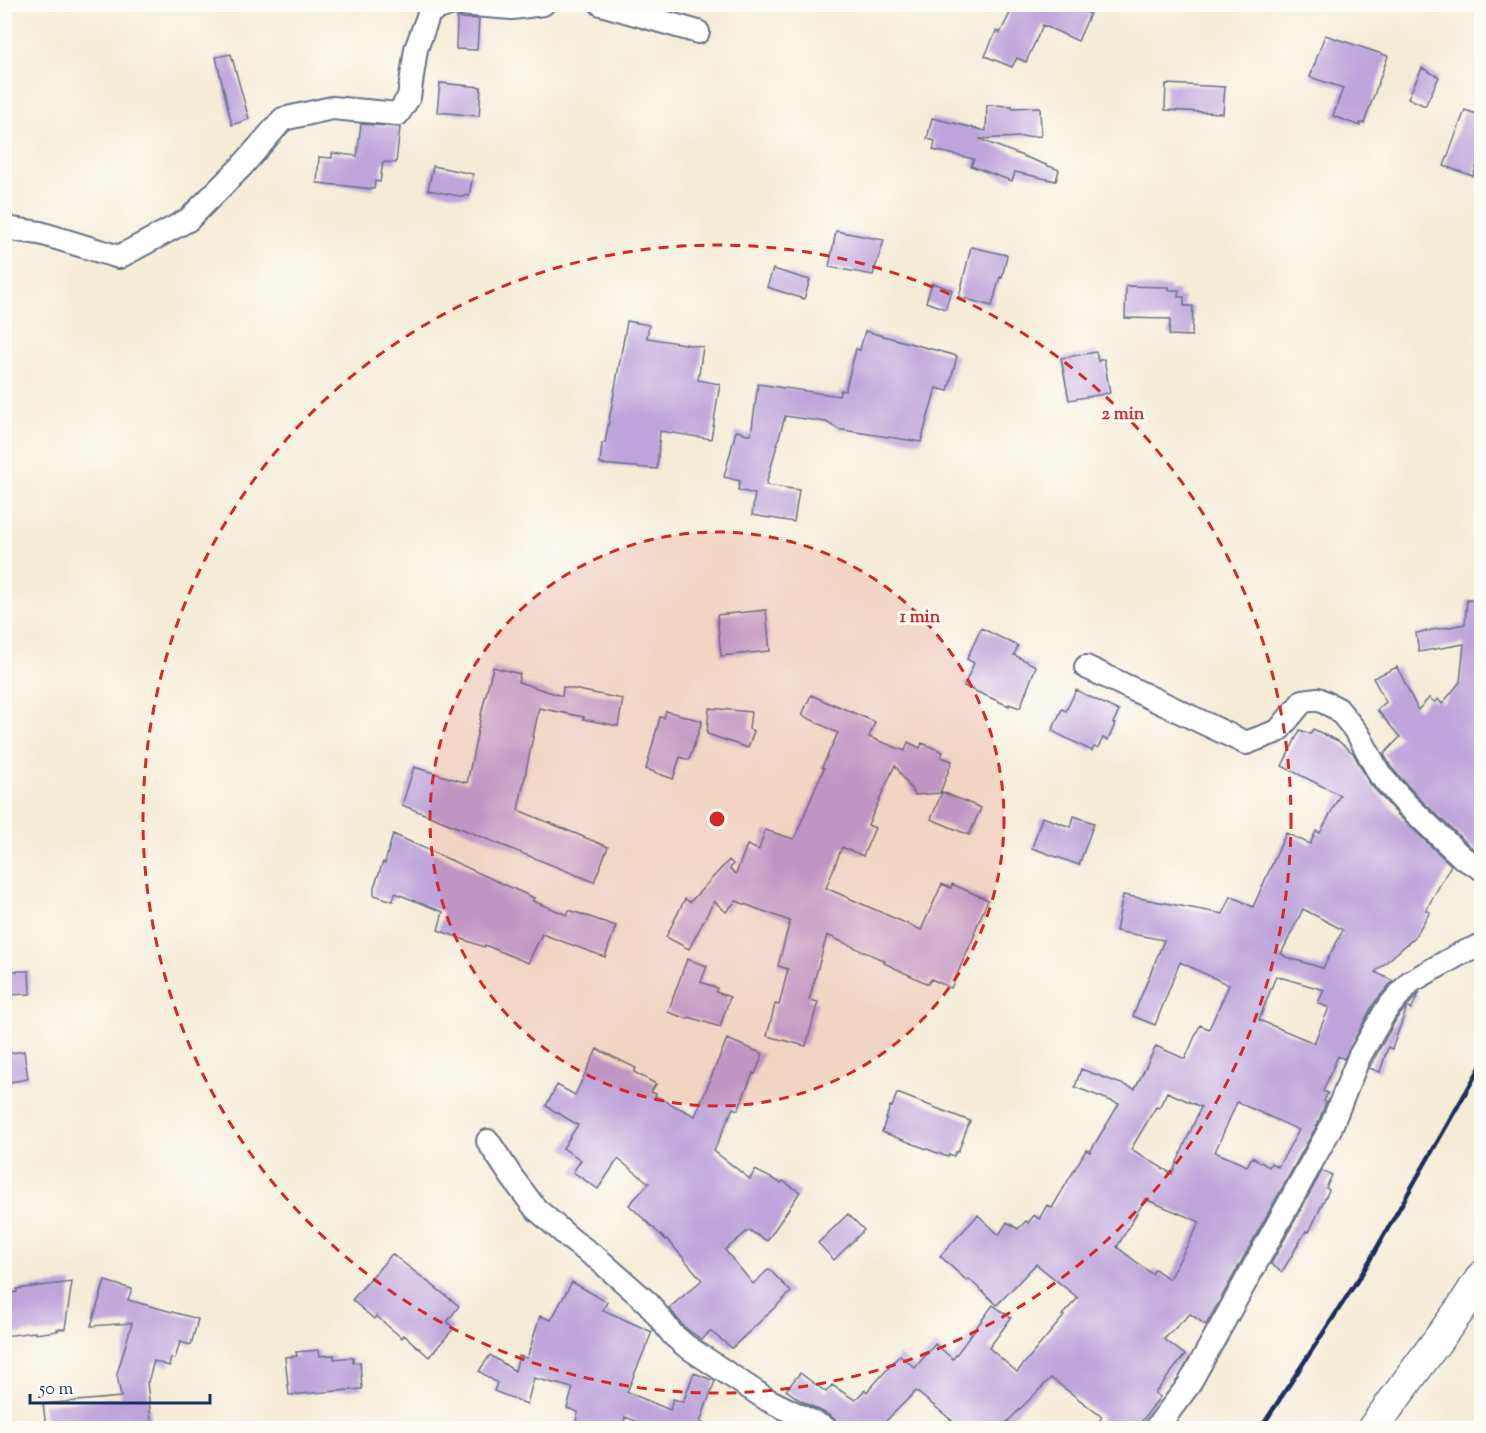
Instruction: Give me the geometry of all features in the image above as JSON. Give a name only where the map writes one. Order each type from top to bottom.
[{"type":"main road","points":[[1373,1428],[1462,1307],[1482,1276]]},
{"type":"street","points":[[4,228],[40,232],[119,257],[188,220],[242,166],[282,119],[332,108],[398,114],[409,97],[416,49],[430,11],[450,4]]},
{"type":"street","points":[[460,4],[512,8],[543,4]]},
{"type":"street","points":[[601,4],[698,32]]},
{"type":"street","points":[[1086,667],[1246,743],[1278,731],[1303,701],[1318,699],[1338,709],[1358,734],[1380,776],[1463,858],[1482,869]]},
{"type":"street","points":[[1156,1428],[1188,1386],[1330,1129],[1359,1058],[1386,1010],[1410,982],[1460,954],[1482,945]]},
{"type":"street","points":[[488,1141],[535,1208],[648,1303],[680,1341],[768,1400],[825,1428]]},
{"type":"building","points":[[996,4],[1068,4],[1090,14],[1078,41],[1043,25],[1026,62],[1017,58],[1012,67],[985,56],[996,31],[1000,33],[1011,11]]},
{"type":"building","points":[[457,18],[479,19],[477,50],[456,49]]},
{"type":"building","points":[[1325,35],[1388,56],[1364,123],[1360,123],[1360,126],[1333,116],[1343,88],[1310,77]]},
{"type":"building","points":[[231,54],[249,119],[232,125],[216,57]]},
{"type":"building","points":[[1422,68],[1439,77],[1425,106],[1408,98]]},
{"type":"building","points":[[440,83],[481,87],[479,116],[437,112]]},
{"type":"building","points":[[1166,84],[1225,87],[1223,113],[1165,110]]},
{"type":"building","points":[[987,105],[1012,106],[1012,108],[1040,107],[1041,136],[979,139],[1059,170],[1056,181],[1015,172],[1012,181],[971,166],[974,159],[933,150],[935,141],[927,139],[932,118],[986,131]]},
{"type":"building","points":[[1465,110],[1482,116],[1482,153],[1473,176],[1444,166]]},
{"type":"building","points":[[361,124],[400,127],[396,163],[383,162],[380,182],[375,181],[374,189],[317,183],[319,157],[332,158],[332,153],[357,156]]},
{"type":"building","points":[[433,166],[473,174],[469,196],[428,190]]},
{"type":"building","points":[[836,231],[884,240],[873,275],[829,267]]},
{"type":"building","points":[[971,247],[1007,255],[992,306],[959,297]]},
{"type":"building","points":[[773,269],[810,280],[804,299],[767,287]]},
{"type":"building","points":[[932,283],[952,290],[945,309],[926,302]]},
{"type":"building","points":[[1126,286],[1169,287],[1169,290],[1179,290],[1178,297],[1184,297],[1184,306],[1193,306],[1192,336],[1169,335],[1170,319],[1125,318]]},
{"type":"building","points":[[627,321],[649,325],[647,338],[703,347],[698,380],[720,384],[711,439],[660,431],[657,469],[600,464],[602,443],[605,443]]},
{"type":"building","points":[[865,331],[957,356],[948,391],[936,388],[921,442],[840,430],[826,422],[785,416],[766,485],[799,490],[794,522],[752,515],[755,494],[738,490],[740,481],[724,477],[736,431],[751,435],[758,384],[839,396],[841,390],[845,391],[856,349],[860,350]]},
{"type":"building","points":[[1096,352],[1098,361],[1104,359],[1110,393],[1069,400],[1061,358]]},
{"type":"building","points":[[1467,600],[1482,601],[1482,853],[1471,847],[1417,796],[1391,767],[1384,754],[1400,737],[1377,710],[1386,702],[1373,678],[1397,667],[1418,710],[1429,698],[1435,702],[1438,699],[1442,704],[1460,682],[1464,644],[1419,652],[1416,633],[1465,624]]},
{"type":"building","points":[[766,610],[770,651],[721,656],[717,615]]},
{"type":"building","points":[[981,628],[1018,646],[1014,655],[1036,666],[1020,708],[1009,704],[1009,706],[964,686],[974,663],[967,659]]},
{"type":"building","points":[[493,667],[520,674],[518,682],[562,696],[563,687],[623,699],[618,726],[539,708],[518,810],[608,847],[594,882],[402,805],[414,767],[467,783]]},
{"type":"building","points":[[1076,690],[1119,711],[1108,740],[1103,738],[1098,748],[1094,747],[1092,751],[1052,731],[1062,709],[1066,711]]},
{"type":"building","points":[[811,695],[875,722],[869,737],[905,751],[908,742],[920,748],[922,743],[943,752],[941,757],[952,761],[940,793],[915,795],[895,765],[868,825],[875,828],[863,856],[842,847],[826,888],[921,930],[942,884],[951,888],[952,884],[988,900],[951,988],[931,979],[928,984],[884,963],[885,961],[827,935],[809,1000],[818,1002],[806,1046],[767,1036],[775,1004],[779,1005],[788,969],[778,966],[790,921],[736,901],[726,912],[714,901],[689,949],[666,937],[685,899],[690,902],[729,860],[733,864],[730,869],[736,874],[747,845],[759,850],[765,830],[794,839],[838,733],[802,715]]},
{"type":"building","points":[[709,708],[751,712],[749,729],[754,731],[748,748],[707,734]]},
{"type":"building","points":[[666,711],[702,721],[689,760],[680,757],[673,779],[646,769],[660,717],[664,718]]},
{"type":"building","points":[[1313,729],[1338,741],[1353,753],[1370,784],[1398,815],[1451,865],[1426,910],[1430,912],[1414,938],[1375,972],[1393,981],[1374,1003],[1344,1059],[1338,1056],[1323,1091],[1328,1093],[1318,1123],[1206,1325],[1190,1314],[1164,1339],[1185,1355],[1155,1393],[1160,1397],[1137,1428],[1094,1428],[1102,1417],[1051,1378],[1001,1428],[961,1428],[916,1391],[879,1428],[838,1428],[831,1416],[786,1390],[800,1373],[826,1392],[832,1385],[855,1400],[865,1390],[867,1392],[900,1355],[915,1368],[935,1344],[953,1359],[993,1305],[1011,1318],[989,1348],[1017,1372],[1064,1316],[1062,1315],[1078,1298],[1036,1264],[997,1305],[940,1256],[978,1215],[999,1235],[1007,1222],[1018,1229],[1026,1221],[1028,1223],[1034,1215],[1039,1219],[1047,1205],[1052,1208],[1086,1150],[1090,1152],[1119,1104],[1075,1087],[1081,1069],[1135,1089],[1156,1046],[1185,1059],[1200,1025],[1209,1029],[1229,985],[1180,962],[1155,1025],[1133,1016],[1164,940],[1116,931],[1123,895],[1223,914],[1231,896],[1253,907],[1286,833],[1310,844],[1316,831],[1320,833],[1340,795],[1282,766],[1300,730],[1310,734]],"holes":[[[1303,909],[1343,930],[1323,968],[1281,954]],[[1276,976],[1324,990],[1318,1003],[1329,1008],[1314,1043],[1259,1020]],[[1167,1092],[1201,1107],[1172,1174],[1131,1149],[1156,1107],[1159,1108]],[[1237,1102],[1299,1130],[1278,1167],[1271,1163],[1269,1167],[1252,1157],[1247,1166],[1215,1152]],[[1145,1199],[1200,1222],[1169,1279],[1155,1269],[1152,1274],[1117,1247]]]},
{"type":"building","points":[[942,792],[981,808],[969,835],[931,819]]},
{"type":"building","points":[[1074,816],[1094,823],[1079,865],[1032,848],[1042,817],[1071,827]]},
{"type":"building","points":[[393,834],[534,898],[533,901],[567,915],[569,910],[616,926],[605,957],[542,934],[528,963],[485,945],[484,947],[438,930],[443,912],[395,893],[393,901],[374,895],[374,887],[383,862],[385,863]]},
{"type":"building","points":[[687,959],[707,966],[701,982],[717,988],[716,992],[730,997],[720,1027],[668,1012]]},
{"type":"building","points":[[4,971],[29,971],[30,994],[4,995]]},
{"type":"building","points":[[1420,992],[1411,1009],[1407,1007],[1392,1049],[1388,1047],[1380,1072],[1369,1068],[1397,1018]]},
{"type":"building","points":[[727,1039],[763,1054],[738,1110],[733,1108],[714,1151],[750,1179],[755,1170],[781,1183],[783,1181],[800,1192],[767,1241],[749,1230],[725,1250],[753,1284],[769,1269],[791,1292],[732,1348],[710,1331],[702,1340],[683,1326],[669,1308],[702,1280],[667,1239],[629,1205],[649,1183],[618,1159],[598,1189],[573,1172],[581,1160],[563,1148],[578,1125],[546,1106],[557,1085],[575,1095],[597,1049],[636,1068],[634,1072],[656,1084],[651,1092],[656,1094],[655,1096],[695,1116]]},
{"type":"building","points":[[24,1051],[28,1079],[4,1083],[4,1054]]},
{"type":"building","points":[[897,1093],[970,1121],[958,1152],[954,1156],[949,1154],[948,1157],[882,1132],[890,1106],[892,1107]]},
{"type":"building","points":[[1322,1171],[1332,1175],[1326,1188],[1329,1190],[1309,1232],[1306,1231],[1282,1272],[1271,1264]]},
{"type":"building","points":[[848,1214],[864,1230],[834,1260],[818,1243]]},
{"type":"building","points":[[392,1254],[459,1306],[447,1322],[454,1328],[429,1357],[404,1335],[402,1338],[376,1316],[374,1319],[352,1300]]},
{"type":"building","points":[[105,1281],[132,1289],[128,1300],[198,1319],[191,1345],[180,1342],[175,1359],[171,1358],[169,1366],[154,1361],[147,1382],[152,1428],[50,1428],[46,1426],[43,1404],[121,1397],[117,1374],[132,1323],[91,1326]]},
{"type":"building","points":[[72,1282],[65,1329],[4,1336],[4,1294],[17,1292],[17,1289]]},
{"type":"building","points":[[572,1282],[607,1302],[603,1310],[652,1332],[627,1392],[670,1410],[673,1399],[683,1402],[694,1373],[715,1381],[700,1422],[713,1428],[655,1428],[625,1417],[623,1428],[575,1428],[578,1412],[567,1408],[573,1388],[534,1378],[527,1404],[494,1391],[497,1383],[479,1371],[490,1355],[515,1371],[519,1356],[527,1358],[540,1316],[551,1320]]},
{"type":"building","points":[[319,1350],[320,1356],[334,1355],[334,1359],[353,1357],[353,1363],[360,1362],[362,1389],[289,1395],[285,1357],[297,1356],[296,1352]]},
{"type":"railway","points":[[1261,1428],[1363,1272],[1482,1064]]}]
